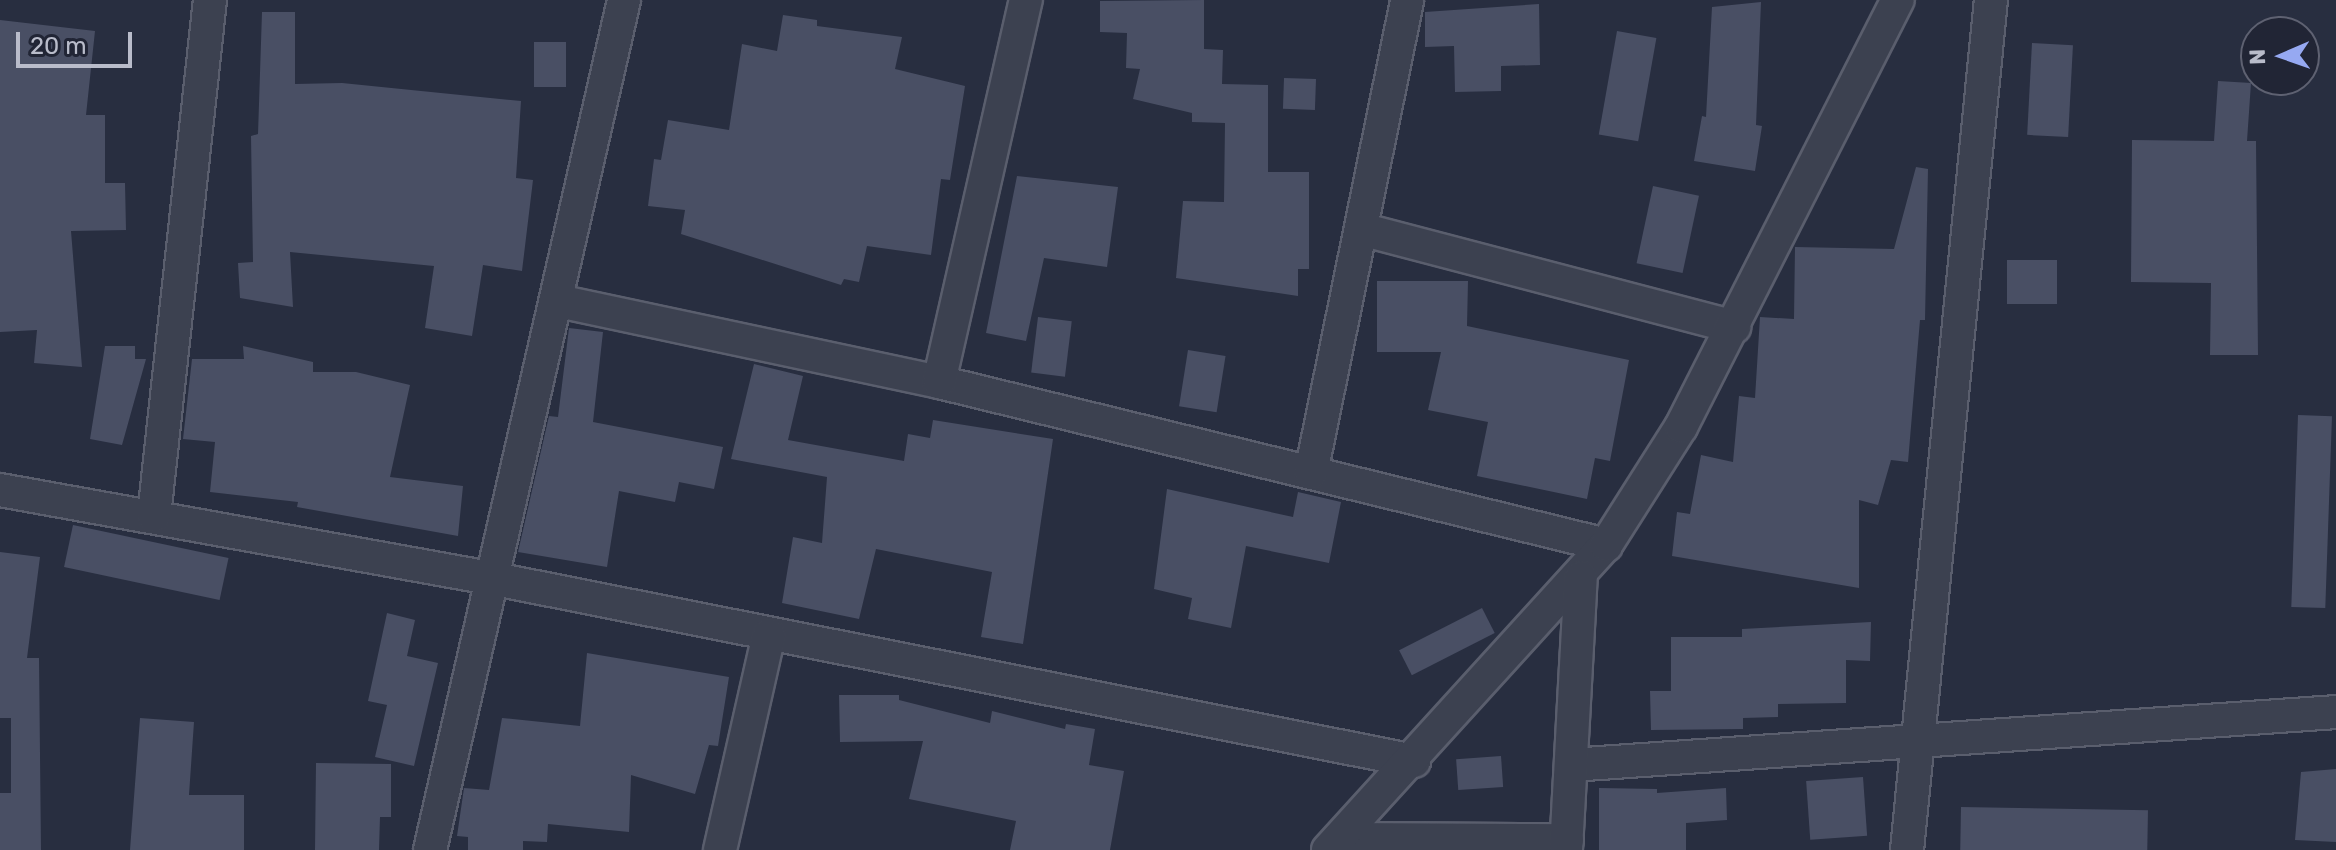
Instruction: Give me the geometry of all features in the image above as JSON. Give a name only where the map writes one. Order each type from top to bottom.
[{"type":"street","points":[[154,516],[210,0]]},
{"type":"street","points":[[430,850],[495,579],[624,0]]},
{"type":"street","points":[[939,382],[1026,0]]},
{"type":"street","points":[[1311,473],[1407,0]]},
{"type":"street","points":[[1334,845],[1581,577],[1606,545],[1681,427],[1898,0]]},
{"type":"street","points":[[1907,850],[1991,0]]},
{"type":"street","points":[[1361,229],[1734,327]]},
{"type":"street","points":[[558,301],[939,382],[1606,545]]},
{"type":"street","points":[[0,490],[495,579],[1414,761]]},
{"type":"street","points":[[1334,845],[1566,845],[1581,577]]},
{"type":"street","points":[[720,850],[769,634]]},
{"type":"street","points":[[1571,765],[2336,712]]},
{"type":"building","points":[[1204,0],[1204,49],[1223,50],[1222,84],[1268,85],[1268,172],[1309,172],[1309,269],[1298,269],[1298,296],[1176,278],[1183,201],[1224,202],[1225,123],[1192,122],[1192,113],[1133,99],[1140,69],[1126,68],[1127,33],[1100,32],[1100,1]]},
{"type":"building","points":[[1761,2],[1756,125],[1762,126],[1755,171],[1694,161],[1702,116],[1706,117],[1712,7]]},
{"type":"building","points":[[1539,4],[1540,65],[1501,66],[1501,91],[1455,92],[1454,46],[1425,47],[1425,12]]},
{"type":"building","points":[[262,12],[295,12],[295,84],[342,83],[521,101],[516,178],[533,180],[522,271],[483,265],[472,336],[425,328],[434,266],[290,252],[293,307],[240,298],[238,263],[253,262],[251,136],[258,134]]},
{"type":"building","points":[[783,15],[817,20],[817,26],[902,37],[895,69],[965,86],[950,180],[941,179],[931,255],[867,246],[859,282],[844,279],[841,285],[681,234],[685,210],[648,206],[654,159],[661,160],[668,120],[729,130],[742,44],[777,51]]},
{"type":"building","points":[[0,20],[95,31],[86,115],[105,115],[105,183],[125,183],[126,230],[71,231],[82,367],[34,363],[37,330],[0,332]]},
{"type":"building","points":[[1617,31],[1656,38],[1638,141],[1599,134]]},
{"type":"building","points":[[534,42],[566,42],[566,87],[534,87]]},
{"type":"building","points":[[2032,43],[2073,45],[2068,137],[2027,135]]},
{"type":"building","points":[[1284,78],[1316,79],[1315,110],[1283,109]]},
{"type":"building","points":[[2218,81],[2240,82],[2240,96],[2250,96],[2247,141],[2256,141],[2258,355],[2210,355],[2211,283],[2131,282],[2132,140],[2214,141]]},
{"type":"building","points":[[1916,167],[1928,169],[1925,320],[1920,320],[1908,462],[1891,460],[1878,505],[1859,500],[1859,588],[1672,556],[1677,512],[1690,514],[1701,455],[1733,462],[1739,396],[1755,398],[1760,317],[1794,319],[1795,247],[1894,249]]},
{"type":"building","points":[[1017,176],[1118,187],[1107,267],[1044,258],[1026,341],[986,333]]},
{"type":"building","points":[[1653,186],[1699,196],[1683,273],[1637,263]]},
{"type":"building","points":[[2007,260],[2057,260],[2057,304],[2007,304]]},
{"type":"building","points":[[1377,281],[1468,281],[1467,326],[1629,360],[1610,461],[1595,458],[1587,499],[1477,476],[1488,422],[1428,410],[1441,352],[1377,352]]},
{"type":"building","points":[[1038,317],[1072,321],[1065,377],[1031,373]]},
{"type":"building","points":[[569,328],[603,332],[593,422],[723,447],[714,489],[679,482],[675,502],[619,491],[607,567],[518,552],[549,416],[558,417]]},
{"type":"building","points":[[105,346],[135,346],[135,359],[146,359],[122,445],[90,439]]},
{"type":"building","points":[[243,346],[313,362],[313,372],[356,372],[410,385],[390,477],[463,486],[458,536],[297,507],[298,502],[210,492],[215,442],[183,439],[192,359],[244,359]]},
{"type":"building","points":[[1188,350],[1226,356],[1217,412],[1179,406]]},
{"type":"building","points":[[754,364],[803,376],[788,440],[904,461],[908,434],[930,438],[933,420],[1053,439],[1023,644],[981,637],[992,572],[876,549],[859,619],[782,603],[793,537],[822,543],[827,477],[731,459]]},
{"type":"building","points":[[2298,415],[2332,416],[2325,608],[2291,607]]},
{"type":"building","points":[[1167,489],[1293,517],[1298,492],[1341,502],[1329,563],[1246,546],[1231,628],[1188,619],[1192,598],[1154,589]]},
{"type":"building","points":[[73,525],[229,558],[220,600],[64,567]]},
{"type":"building","points":[[0,552],[40,557],[27,658],[39,658],[41,850],[0,850],[0,793],[11,793],[11,718],[0,718]]},
{"type":"building","points":[[1482,608],[1495,633],[1412,675],[1399,650]]},
{"type":"building","points":[[387,613],[415,620],[407,656],[438,663],[414,766],[375,757],[387,705],[368,701]]},
{"type":"building","points":[[1871,622],[1870,661],[1846,660],[1846,703],[1778,704],[1778,717],[1743,718],[1743,729],[1651,730],[1650,691],[1671,691],[1671,637],[1742,637],[1742,629]]},
{"type":"building","points":[[587,653],[729,677],[718,746],[709,745],[695,794],[631,775],[629,832],[548,824],[547,842],[523,841],[523,850],[468,850],[468,837],[457,836],[464,788],[489,790],[502,718],[580,726]]},
{"type":"building","points":[[839,695],[899,695],[899,700],[990,723],[992,711],[1065,729],[1066,724],[1095,729],[1089,765],[1124,771],[1110,850],[1010,850],[1016,821],[909,799],[923,741],[840,742]]},
{"type":"building","points":[[140,718],[194,722],[189,795],[244,795],[244,850],[130,850]]},
{"type":"building","points":[[1501,756],[1503,787],[1458,790],[1456,759]]},
{"type":"building","points":[[316,763],[391,764],[391,817],[380,817],[379,850],[315,850]]},
{"type":"building","points":[[2336,769],[2336,842],[2295,840],[2301,772]]},
{"type":"building","points":[[1863,777],[1867,836],[1810,840],[1806,781]]},
{"type":"building","points":[[1599,788],[1657,789],[1657,793],[1726,788],[1727,820],[1686,823],[1686,850],[1599,850]]},
{"type":"building","points":[[1961,807],[2148,810],[2147,850],[1960,850]]}]
